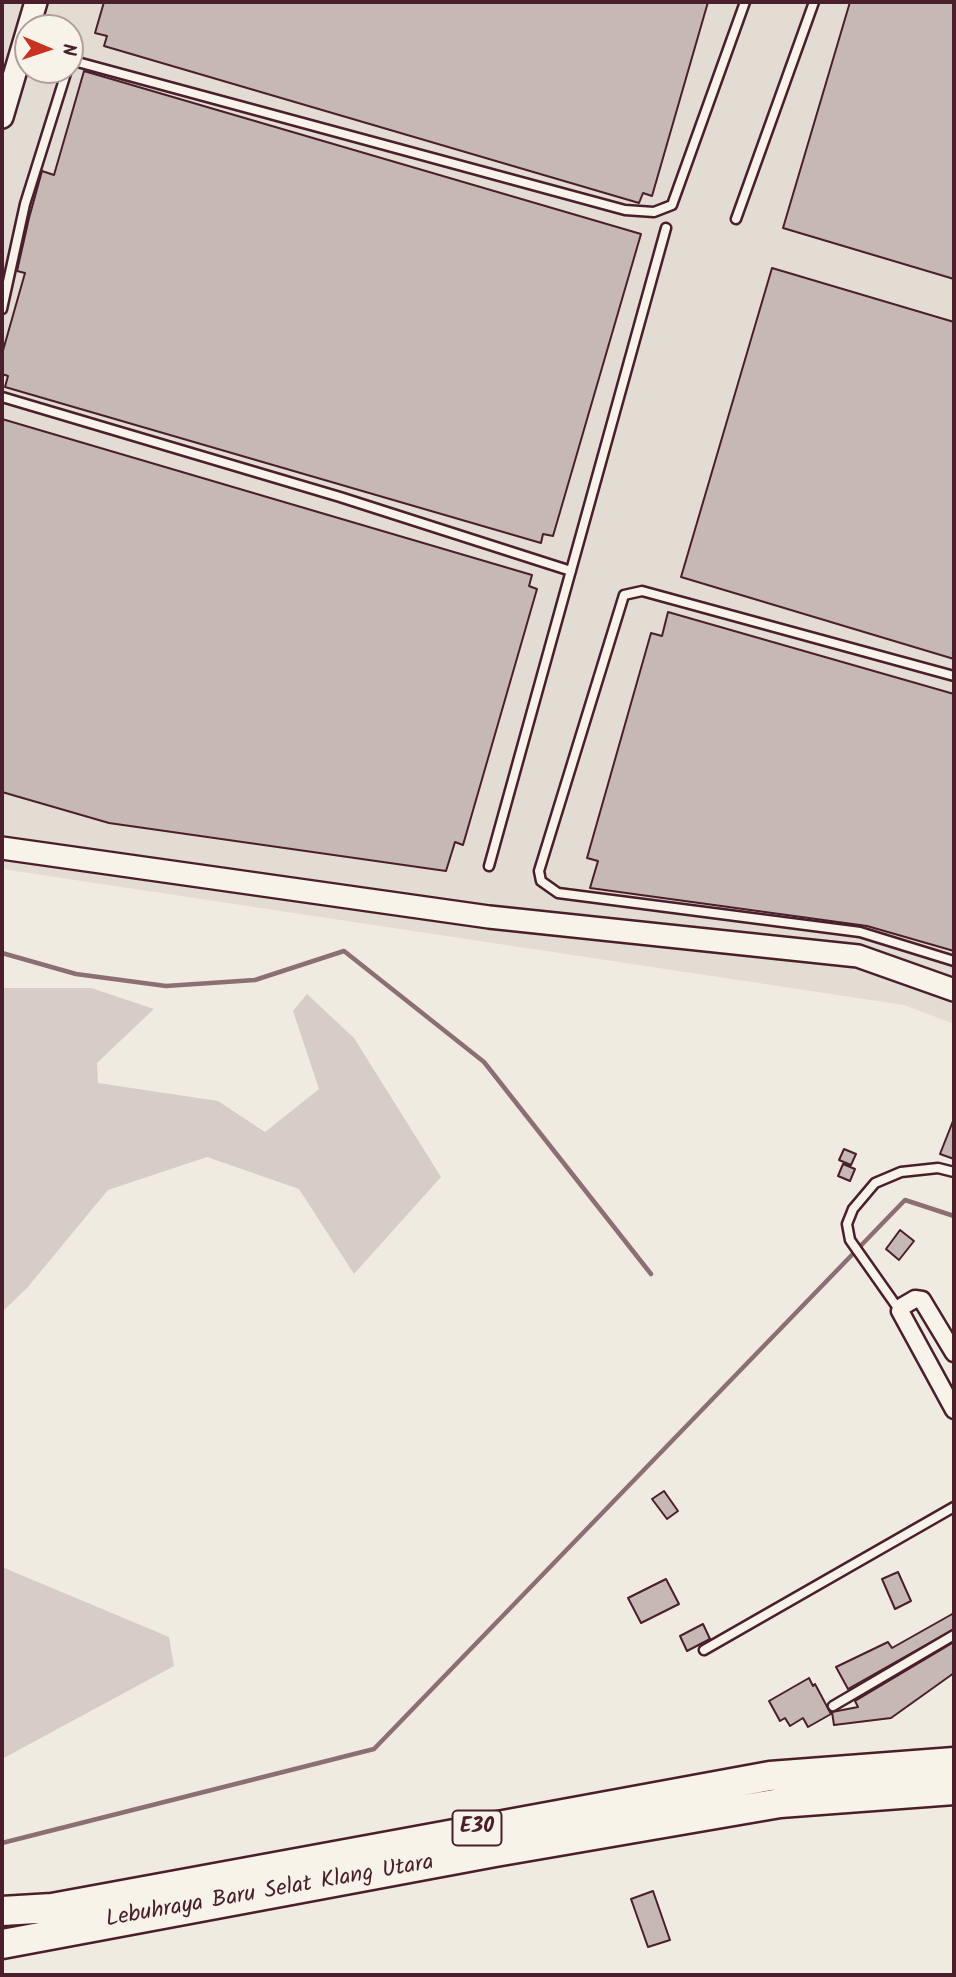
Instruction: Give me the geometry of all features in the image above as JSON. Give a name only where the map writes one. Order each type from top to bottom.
[{"type":"highway","name":"Lebuhraya Baru Selat Klang Utara","points":[[2,1911],[52,1908],[771,1776],[954,1762]]},
{"type":"highway","name":"Lebuhraya Baru Selat Klang Utara","points":[[2,1944],[495,1852],[780,1803],[954,1790]]},
{"type":"street","points":[[2,117],[14,81]]},
{"type":"street","points":[[2,848],[489,917],[858,956],[954,990]]},
{"type":"street","points":[[954,1353],[922,1300],[915,1299],[900,1311],[954,1410]]},
{"type":"lane","points":[[84,64],[625,210],[654,212],[672,205],[745,2]]},
{"type":"lane","points":[[736,219],[814,2]]},
{"type":"lane","points":[[2,309],[25,204],[63,84]]},
{"type":"lane","points":[[489,866],[666,228]]},
{"type":"lane","points":[[2,397],[340,497],[570,571]]},
{"type":"lane","points":[[954,676],[642,591],[632,592],[624,596],[618,607],[539,871],[541,881],[558,893],[860,932],[954,961]]},
{"type":"lane","points":[[900,1311],[850,1240],[847,1224],[853,1209],[874,1183],[901,1172],[939,1168],[954,1172]]},
{"type":"lane","points":[[704,1650],[954,1507]]},
{"type":"lane","points":[[833,1706],[954,1635]]},
{"type":"shaded area","points":[[2,2],[954,2],[954,1024],[904,1005],[2,869]]},
{"type":"shaded area","points":[[2,988],[91,988],[154,1009],[97,1063],[98,1083],[218,1101],[265,1132],[319,1089],[293,1011],[307,994],[354,1038],[441,1177],[354,1274],[299,1189],[207,1157],[108,1190],[27,1288],[2,1312]]},
{"type":"shaded area","points":[[2,1567],[169,1637],[174,1666],[2,1759]]},
{"type":"building","points":[[104,2],[708,2],[652,196],[643,193],[639,203],[104,46],[107,36],[95,33]]},
{"type":"building","points":[[850,2],[954,2],[954,279],[783,228]]},
{"type":"building","points":[[84,71],[641,234],[553,536],[543,534],[541,543],[5,387],[8,376],[2,374],[2,354],[25,273],[17,271],[29,218],[42,171],[54,175],[80,84],[84,84]]},
{"type":"building","points":[[772,268],[954,322],[954,659],[681,577]]},
{"type":"building","points":[[2,419],[532,575],[529,586],[537,589],[463,845],[455,842],[446,871],[109,823],[2,792]]},
{"type":"building","points":[[668,612],[954,694],[954,951],[867,926],[590,888],[598,861],[587,858],[651,633],[662,636]]},
{"type":"building","points":[[954,1121],[954,1159],[940,1154]]},
{"type":"building","points":[[844,1149],[856,1154],[851,1165],[839,1160]]},
{"type":"building","points":[[843,1164],[855,1169],[850,1181],[838,1176]]},
{"type":"building","points":[[900,1230],[914,1241],[899,1260],[886,1249]]},
{"type":"building","points":[[664,1491],[678,1511],[667,1519],[652,1499]]},
{"type":"building","points":[[898,1572],[911,1601],[895,1609],[882,1579]]},
{"type":"building","points":[[666,1579],[679,1604],[641,1623],[628,1598]]},
{"type":"building","points":[[954,1613],[954,1629],[848,1689],[836,1667],[888,1642],[892,1648]]},
{"type":"building","points":[[703,1624],[710,1639],[687,1651],[680,1636]]},
{"type":"building","points":[[954,1642],[954,1673],[891,1718],[834,1725],[832,1712],[858,1707],[855,1701]]},
{"type":"building","points":[[809,1678],[831,1714],[808,1727],[803,1718],[790,1726],[785,1718],[780,1721],[769,1701]]},
{"type":"building","points":[[653,1891],[670,1940],[648,1947],[631,1899]]},
{"type":"waterway","points":[[2,953],[76,974],[166,986],[255,980],[344,951],[484,1062],[651,1274]]},
{"type":"waterway","points":[[2,1843],[374,1749],[905,1200],[954,1216]]}]
